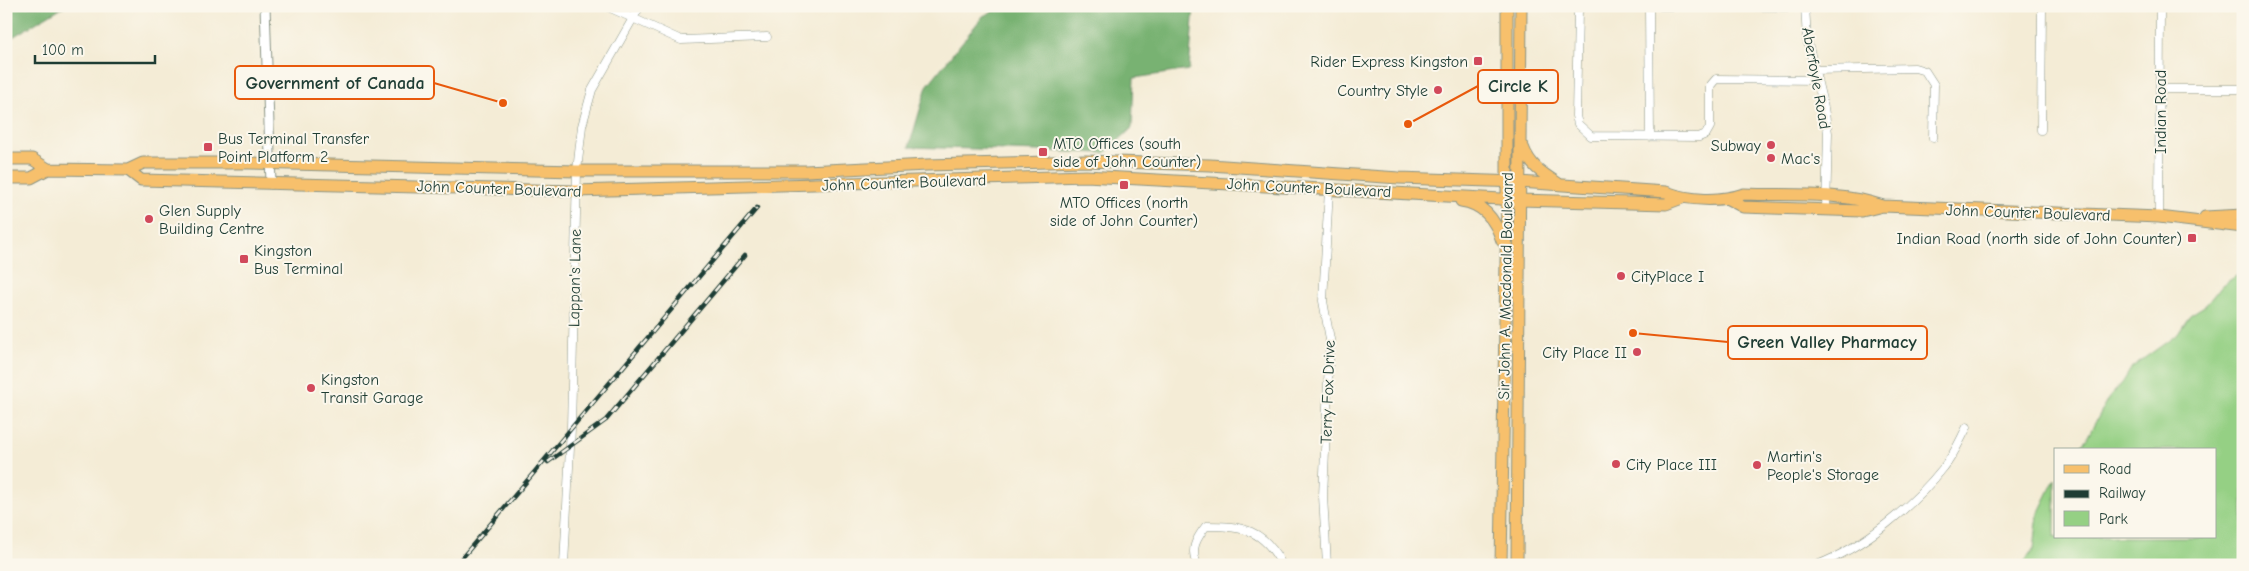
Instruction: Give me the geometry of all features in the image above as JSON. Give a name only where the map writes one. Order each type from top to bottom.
[{"type":"main road","name":"Sir John A. Macdonald Boulevard","points":[[1501,565],[1504,248],[1507,200],[1507,6]]},
{"type":"main road","name":"Sir John A. Macdonald Boulevard","points":[[1517,565],[1521,6]]},
{"type":"main road","points":[[1520,140],[1528,160],[1535,169],[1561,186]]},
{"type":"main road","name":"John Counter Boulevard","points":[[6,159],[32,159],[48,169]]},
{"type":"main road","name":"John Counter Boulevard","points":[[6,178],[31,178],[48,169],[128,170],[143,163],[577,171],[806,171],[927,164],[1086,160],[1210,165],[1398,178],[1520,182],[1666,192],[1682,198],[1728,199],[1744,194],[1863,199],[1883,206]]},
{"type":"main road","name":"John Counter Boulevard","points":[[128,170],[141,180],[271,184],[367,184],[576,191],[1086,176],[1507,200],[1666,204],[1682,198]]},
{"type":"main road","points":[[1426,194],[1470,202],[1488,213],[1498,226],[1504,248]]},
{"type":"main road","name":"John Counter Boulevard","points":[[1728,199],[1743,207],[1862,211],[1883,206],[2159,217],[2243,228]]},
{"type":"main road","name":"John Counter Boulevard","points":[[2173,218],[2243,215]]},
{"type":"street","points":[[265,6],[271,184]]},
{"type":"street","points":[[606,6],[681,40],[768,37]]},
{"type":"street","name":"Lappan's Lane","points":[[564,565],[571,428],[576,191],[582,126],[592,90],[640,6]]},
{"type":"street","points":[[1584,6],[1578,10],[1576,116],[1578,124],[1591,136],[1699,137],[1706,134],[1710,127],[1710,86],[1716,79],[1816,80]]},
{"type":"street","points":[[1649,6],[1650,137]]},
{"type":"street","points":[[1661,6],[1805,7]]},
{"type":"street","points":[[2041,130],[2042,6]]},
{"type":"street","name":"Indian Road","points":[[2159,217],[2160,6]]},
{"type":"street","name":"Aberfoyle Road","points":[[1805,7],[1807,38],[1828,133],[1826,210]]},
{"type":"street","points":[[1814,70],[1915,68],[1925,71],[1934,85],[1933,138]]},
{"type":"street","points":[[2160,89],[2243,89]]},
{"type":"street","name":"Terry Fox Drive","points":[[1327,565],[1323,496],[1330,339],[1323,301],[1329,189]]},
{"type":"street","points":[[1817,565],[1869,537],[1918,497],[1946,465],[1968,427]]},
{"type":"street","points":[[1197,565],[1192,554],[1197,538],[1206,526],[1237,526],[1260,537],[1282,565]]},
{"type":"green space","points":[[6,6],[64,6],[6,41]]},
{"type":"green space","points":[[1004,6],[1194,6],[1189,70],[1134,78],[1132,128],[1105,153],[909,147],[927,86],[983,16]]},
{"type":"green space","points":[[2243,272],[2243,565],[2022,565],[2034,549],[2038,514],[2054,481],[2054,538],[2216,538],[2216,448],[2080,448],[2108,399],[2123,382],[2132,367],[2178,334],[2190,315],[2206,305],[2222,285]]},
{"type":"railway","points":[[456,565],[757,208]]},
{"type":"railway","points":[[548,462],[606,420],[745,255]]},
{"type":"place","name":"Rider Express Kingston","points":[[1478,61]]},
{"type":"place","name":"Country Style","points":[[1438,90]]},
{"type":"place","name":"Government of Canada","points":[[503,103]]},
{"type":"place","name":"Circle K","points":[[1408,124]]},
{"type":"place","name":"Subway","points":[[1771,145]]},
{"type":"place","name":"Bus Terminal Transfer Point Platform 2","points":[[208,147]]},
{"type":"place","name":"MTO Offices (south side of John Counter)","points":[[1043,152]]},
{"type":"place","name":"Mac's","points":[[1771,158]]},
{"type":"place","name":"MTO Offices (north side of John Counter)","points":[[1124,185]]},
{"type":"place","name":"Glen Supply Building Centre","points":[[149,219]]},
{"type":"place","name":"Indian Road (north side of John Counter)","points":[[2192,238]]},
{"type":"place","name":"Kingston Bus Terminal","points":[[244,259]]},
{"type":"place","name":"CityPlace I","points":[[1621,276]]},
{"type":"place","name":"Green Valley Pharmacy","points":[[1633,333]]},
{"type":"place","name":"City Place II","points":[[1637,352]]},
{"type":"place","name":"Kingston Transit Garage","points":[[311,388]]},
{"type":"place","name":"City Place III","points":[[1616,464]]},
{"type":"place","name":"Martin's People's Storage","points":[[1757,465]]}]
